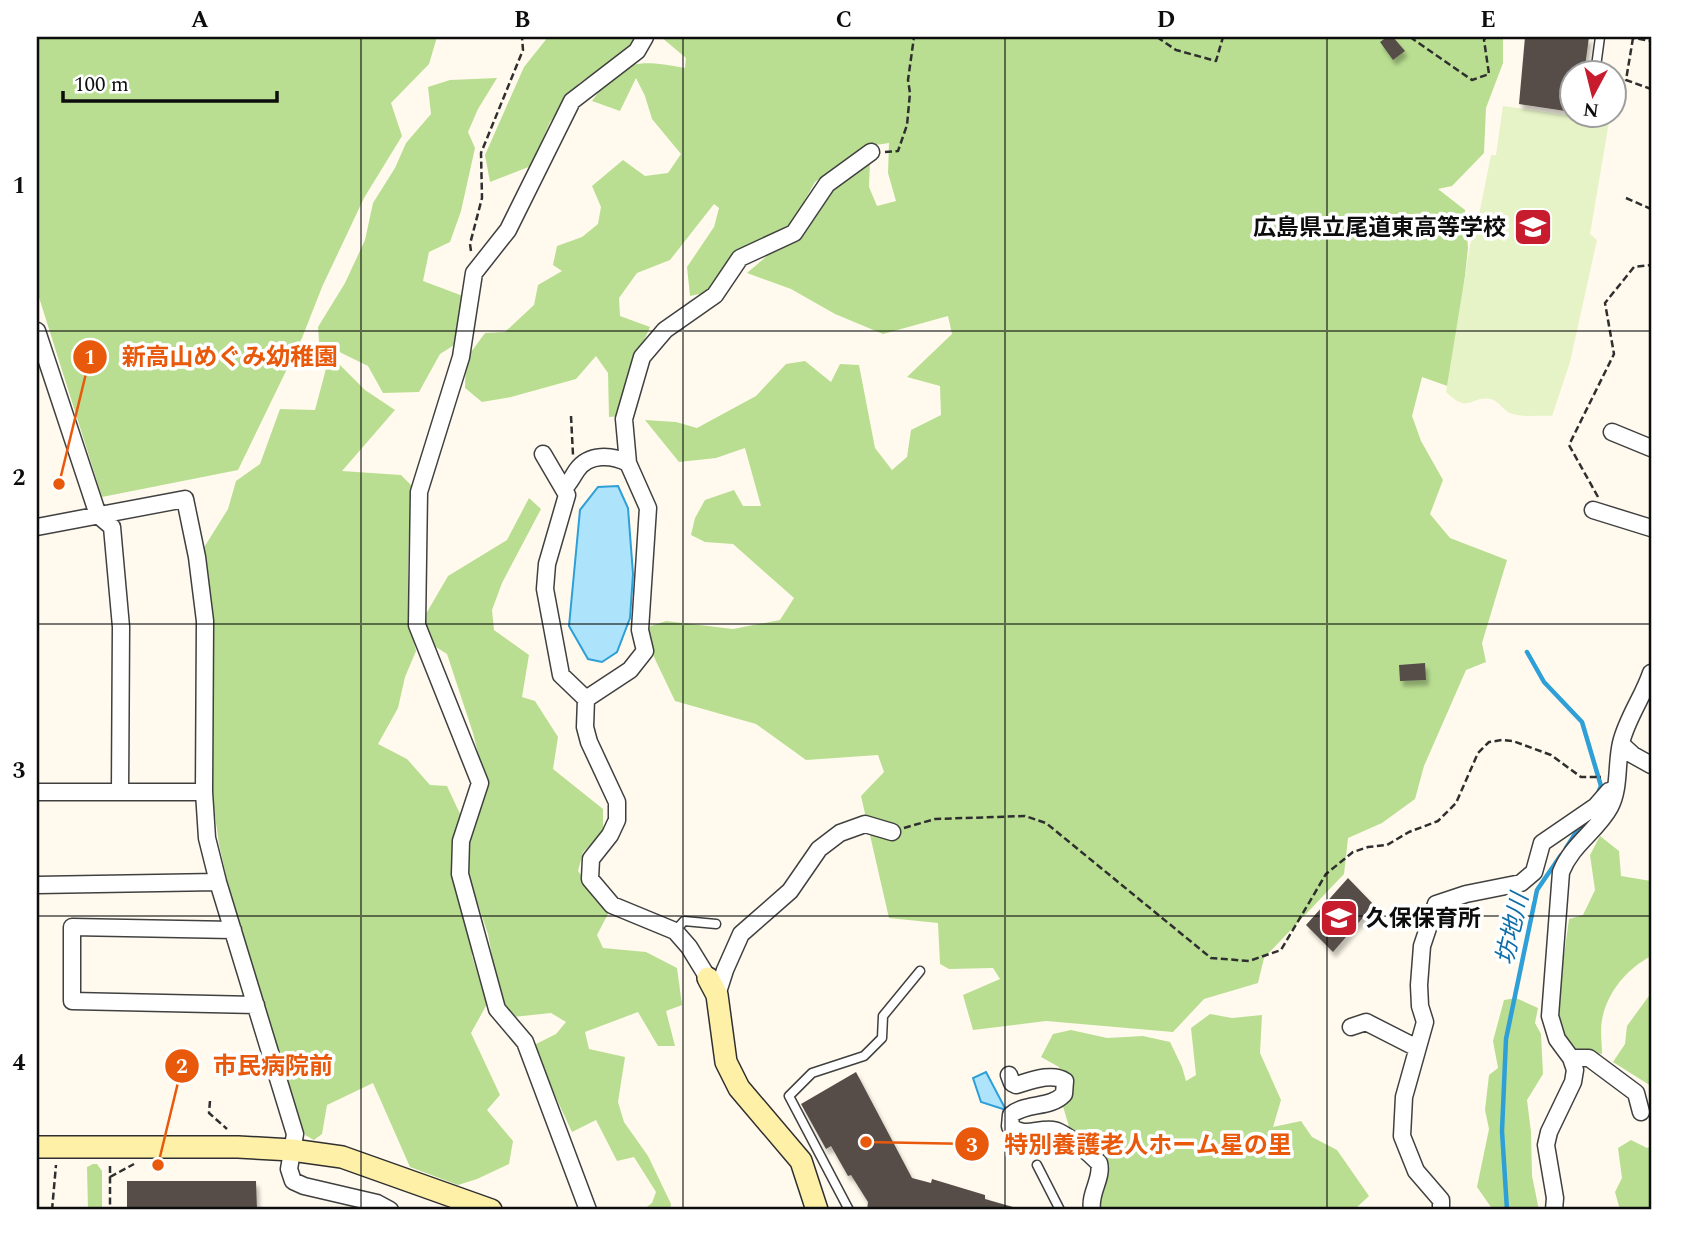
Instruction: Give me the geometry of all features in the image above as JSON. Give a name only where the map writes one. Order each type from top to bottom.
[{"type":"street","points":[[587,1210],[525,1042],[497,1009],[460,874],[461,841],[480,783],[417,625],[419,492],[461,357],[474,273],[508,230],[572,101],[637,51],[645,37]]},
{"type":"street","points":[[586,699],[630,670],[645,651],[640,630],[648,508],[628,463],[624,419],[642,357],[665,330],[715,295],[740,258],[794,233],[827,184],[871,152]]},
{"type":"street","points":[[37,331],[98,516],[113,527],[119,602],[120,792]]},
{"type":"street","points":[[1612,432],[1651,448]]},
{"type":"street","points":[[543,454],[567,495],[547,564],[545,589],[561,675],[586,699],[585,727],[589,742],[617,802],[617,820],[610,835],[595,850],[591,859],[590,879],[612,905],[675,931],[689,947],[713,986],[726,1062],[738,1088],[801,1161],[817,1210]]},
{"type":"street","points":[[564,488],[578,467],[594,458],[615,457],[628,463]]},
{"type":"street","points":[[37,527],[185,499],[197,557],[205,621],[204,792],[208,838],[218,882],[295,1134],[289,1169],[293,1181],[304,1186],[377,1203],[390,1210]]},
{"type":"street","points":[[1593,510],[1651,528]]},
{"type":"street","points":[[1554,1210],[1555,1198],[1546,1145],[1549,1132],[1573,1082],[1575,1070],[1571,1058],[1557,1039],[1550,1016],[1561,872],[1567,857],[1609,808],[1615,790],[1626,727],[1651,673]]},
{"type":"street","points":[[1621,744],[1633,755],[1651,765]]},
{"type":"street","points":[[1441,1210],[1441,1199],[1416,1171],[1402,1136],[1404,1097],[1424,1022],[1419,985],[1422,946],[1436,904],[1466,894],[1521,883],[1534,872],[1542,843],[1597,806],[1608,791],[1615,790]]},
{"type":"street","points":[[37,792],[204,792]]},
{"type":"street","points":[[713,986],[725,970],[741,934],[790,891],[819,849],[840,834],[865,824],[892,832]]},
{"type":"street","points":[[37,885],[218,882]]},
{"type":"street","points":[[233,930],[72,927],[72,1001],[256,1005]]},
{"type":"street","points":[[1351,1027],[1366,1022],[1417,1048]]},
{"type":"street","points":[[1571,1058],[1589,1058],[1636,1093],[1642,1112]]},
{"type":"street","points":[[1009,1075],[1016,1085],[1053,1076],[1061,1077],[1065,1081],[1064,1094],[1058,1100],[1017,1110],[1011,1115],[1010,1126],[1016,1132],[1053,1130],[1063,1133],[1099,1163],[1101,1170],[1091,1196],[1092,1210]]},
{"type":"street","points":[[37,1147],[238,1147],[292,1150],[342,1157],[491,1210]]},
{"type":"lane","points":[[1597,60],[1600,37]]},
{"type":"lane","points":[[675,931],[684,920],[716,924]]},
{"type":"lane","points":[[849,1210],[789,1096],[812,1073],[864,1056],[881,1038],[883,1016],[920,971]]},
{"type":"lane","points":[[1037,1165],[1060,1210]]},
{"type":"lane","points":[[808,1179],[828,1171]]},
{"type":"path","points":[[478,267],[473,262],[470,244],[482,198],[481,153],[523,50],[522,37]]},
{"type":"path","points":[[871,152],[898,151],[907,125],[910,93],[908,80],[914,37]]},
{"type":"path","points":[[1157,37],[1176,50],[1216,61],[1223,37]]},
{"type":"path","points":[[1410,37],[1472,80],[1489,74],[1484,40],[1486,37]]},
{"type":"path","points":[[1628,37],[1651,41]]},
{"type":"path","points":[[1633,38],[1626,80],[1651,89]]},
{"type":"path","points":[[1626,198],[1651,209]]},
{"type":"path","points":[[1593,510],[1598,496],[1569,445],[1614,354],[1605,303],[1634,267],[1651,265]]},
{"type":"path","points":[[571,416],[573,457]]},
{"type":"path","points":[[892,832],[935,818],[1025,816],[1046,823],[1211,958],[1249,961],[1281,950],[1326,874],[1353,852],[1387,845],[1409,832],[1438,821],[1456,803],[1478,753],[1489,743],[1513,741],[1550,755],[1581,777],[1601,778],[1618,766]]},
{"type":"path","points":[[209,1101],[209,1113],[228,1130]]},
{"type":"path","points":[[52,1210],[57,1158]]},
{"type":"path","points":[[110,1159],[110,1210]]},
{"type":"path","points":[[110,1177],[134,1164]]},
{"type":"green space","points":[[37,37],[437,37],[429,64],[391,103],[402,136],[364,198],[322,287],[302,338],[238,470],[102,497],[37,291]]},
{"type":"green space","points":[[548,37],[638,37],[635,45],[579,83],[550,122],[531,166],[490,182],[485,155],[524,67]]},
{"type":"green space","points":[[661,37],[1503,37],[1503,63],[1486,108],[1484,153],[1452,186],[1438,189],[1465,210],[1468,248],[1453,388],[1422,377],[1412,416],[1421,441],[1443,480],[1430,514],[1450,538],[1507,560],[1482,643],[1486,662],[1466,670],[1424,766],[1415,799],[1382,823],[1348,838],[1344,874],[1264,958],[1258,983],[1204,999],[1173,1032],[1046,1021],[973,1030],[963,995],[1000,979],[993,968],[949,969],[940,964],[938,923],[889,918],[861,796],[884,772],[878,755],[806,760],[756,724],[675,701],[653,655],[648,627],[666,621],[733,629],[780,620],[794,598],[733,544],[705,542],[691,535],[695,518],[705,500],[734,490],[743,506],[761,506],[745,448],[716,458],[679,462],[645,420],[676,422],[697,428],[756,396],[786,364],[805,361],[831,382],[840,364],[859,365],[875,448],[892,470],[907,457],[911,430],[941,415],[940,386],[907,377],[952,334],[948,316],[883,334],[835,314],[791,289],[747,273],[775,249],[827,193],[870,160],[869,187],[877,206],[896,201],[888,173],[889,143],[863,147],[815,182],[789,228],[713,291],[690,296],[687,267],[714,227],[719,208],[714,204],[670,260],[637,273],[619,298],[620,316],[650,327],[639,352],[621,416],[609,417],[608,373],[596,356],[576,379],[511,397],[482,402],[465,388],[466,359],[485,333],[505,332],[534,305],[538,285],[562,271],[553,265],[557,246],[582,237],[598,224],[601,207],[592,186],[623,160],[645,176],[668,173],[681,154],[652,119],[636,78],[620,111],[592,101],[612,77],[631,65],[654,63],[685,68],[686,58]]},
{"type":"green space","points":[[497,78],[468,132],[475,148],[461,211],[450,242],[429,252],[423,281],[463,296],[459,342],[440,354],[419,392],[383,393],[368,366],[319,342],[318,327],[345,283],[365,240],[373,203],[395,168],[406,143],[431,114],[428,87],[450,80]]},
{"type":"green space","name":"広島県立尾道東高等学校","points":[[1503,106],[1558,114],[1558,130],[1608,130],[1590,234],[1597,240],[1570,362],[1552,416],[1512,414],[1491,399],[1465,403],[1446,392],[1470,245],[1478,220],[1491,155],[1496,155]]},
{"type":"green space","points":[[338,363],[365,390],[395,410],[342,471],[401,475],[414,488],[408,571],[409,623],[416,651],[405,677],[398,708],[378,744],[407,759],[430,785],[447,786],[461,816],[451,870],[471,928],[472,956],[487,1004],[471,1033],[500,1095],[487,1110],[513,1141],[509,1164],[458,1185],[410,1167],[373,1083],[327,1105],[322,1134],[314,1140],[305,1135],[234,911],[219,844],[212,794],[203,549],[228,509],[236,481],[260,464],[280,409],[315,410],[327,365]]},
{"type":"green space","points":[[529,498],[541,509],[502,583],[492,610],[494,630],[529,655],[522,697],[535,701],[558,737],[553,769],[603,809],[603,833],[583,852],[578,871],[609,912],[597,935],[603,948],[646,952],[677,968],[682,1005],[666,1011],[675,1046],[658,1046],[638,1012],[585,1032],[589,1049],[625,1057],[618,1102],[624,1122],[648,1156],[671,1204],[670,1210],[643,1210],[652,1203],[656,1192],[634,1157],[617,1161],[596,1120],[572,1132],[532,1046],[556,1034],[566,1022],[551,1013],[513,1017],[500,999],[488,934],[465,866],[467,838],[487,789],[473,733],[447,654],[428,642],[423,619],[448,576],[507,540]]},
{"type":"green space","points":[[1600,836],[1619,851],[1621,876],[1651,881],[1651,956],[1619,982],[1608,1000],[1601,1024],[1602,1054],[1578,1052],[1563,1041],[1556,1014],[1569,919],[1583,915],[1595,890],[1590,855]]},
{"type":"green space","points":[[1651,993],[1651,1086],[1613,1062],[1625,1044],[1627,1026]]},
{"type":"green space","points":[[1516,998],[1538,1008],[1535,1023],[1541,1034],[1543,1074],[1527,1100],[1532,1176],[1539,1210],[1493,1210],[1477,1187],[1489,1129],[1485,1110],[1489,1075],[1498,1068],[1493,1041],[1504,1000]]},
{"type":"green space","points":[[1210,1014],[1232,1018],[1262,1015],[1260,1053],[1281,1100],[1273,1127],[1301,1121],[1312,1137],[1337,1150],[1369,1196],[1354,1210],[1093,1210],[1099,1171],[1073,1140],[1056,1083],[1059,1067],[1041,1057],[1053,1034],[1071,1030],[1107,1038],[1143,1036],[1170,1042],[1186,1081],[1196,1075],[1191,1028]]},
{"type":"green space","points":[[1631,1140],[1647,1148],[1651,1146],[1651,1210],[1620,1210],[1615,1192],[1622,1178],[1618,1148]]},
{"type":"green space","points":[[97,1164],[102,1171],[102,1210],[88,1210],[87,1167]]},
{"type":"water","points":[[618,486],[628,508],[633,574],[630,618],[617,652],[602,662],[588,659],[569,626],[580,510],[598,487]]},
{"type":"water","points":[[986,1072],[1006,1110],[981,1102],[973,1078]]},
{"type":"building","points":[[1387,37],[1393,37],[1405,51],[1393,60],[1380,42]]},
{"type":"building","points":[[1525,37],[1589,37],[1586,60],[1558,60],[1558,110],[1519,104]]},
{"type":"building","points":[[1425,663],[1426,680],[1400,681],[1399,665]]},
{"type":"building","points":[[1348,878],[1374,905],[1333,952],[1306,925]]},
{"type":"building","points":[[856,1072],[912,1178],[931,1183],[932,1179],[985,1195],[985,1199],[1013,1207],[1012,1210],[867,1210],[868,1202],[851,1175],[848,1176],[831,1146],[826,1149],[801,1104]]},
{"type":"building","points":[[127,1181],[256,1181],[257,1210],[127,1210]]},
{"type":"waterway","name":"坊地川","points":[[1527,652],[1544,682],[1582,722],[1601,786],[1598,793]]},
{"type":"waterway","name":"坊地川","points":[[1566,848],[1582,823]]},
{"type":"waterway","name":"坊地川","points":[[1507,1210],[1502,1131],[1506,1039],[1537,890],[1561,855]]},
{"type":"place","name":"広島県立尾道東高等学校","points":[[1533,227]]},
{"type":"place","name":"新高山めぐみ幼稚園","points":[[59,484]]},
{"type":"place","name":"久保保育所","points":[[1339,918]]},
{"type":"place","name":"特別養護老人ホーム星の里","points":[[866,1142]]},
{"type":"place","name":"市民病院前","points":[[158,1165]]}]
